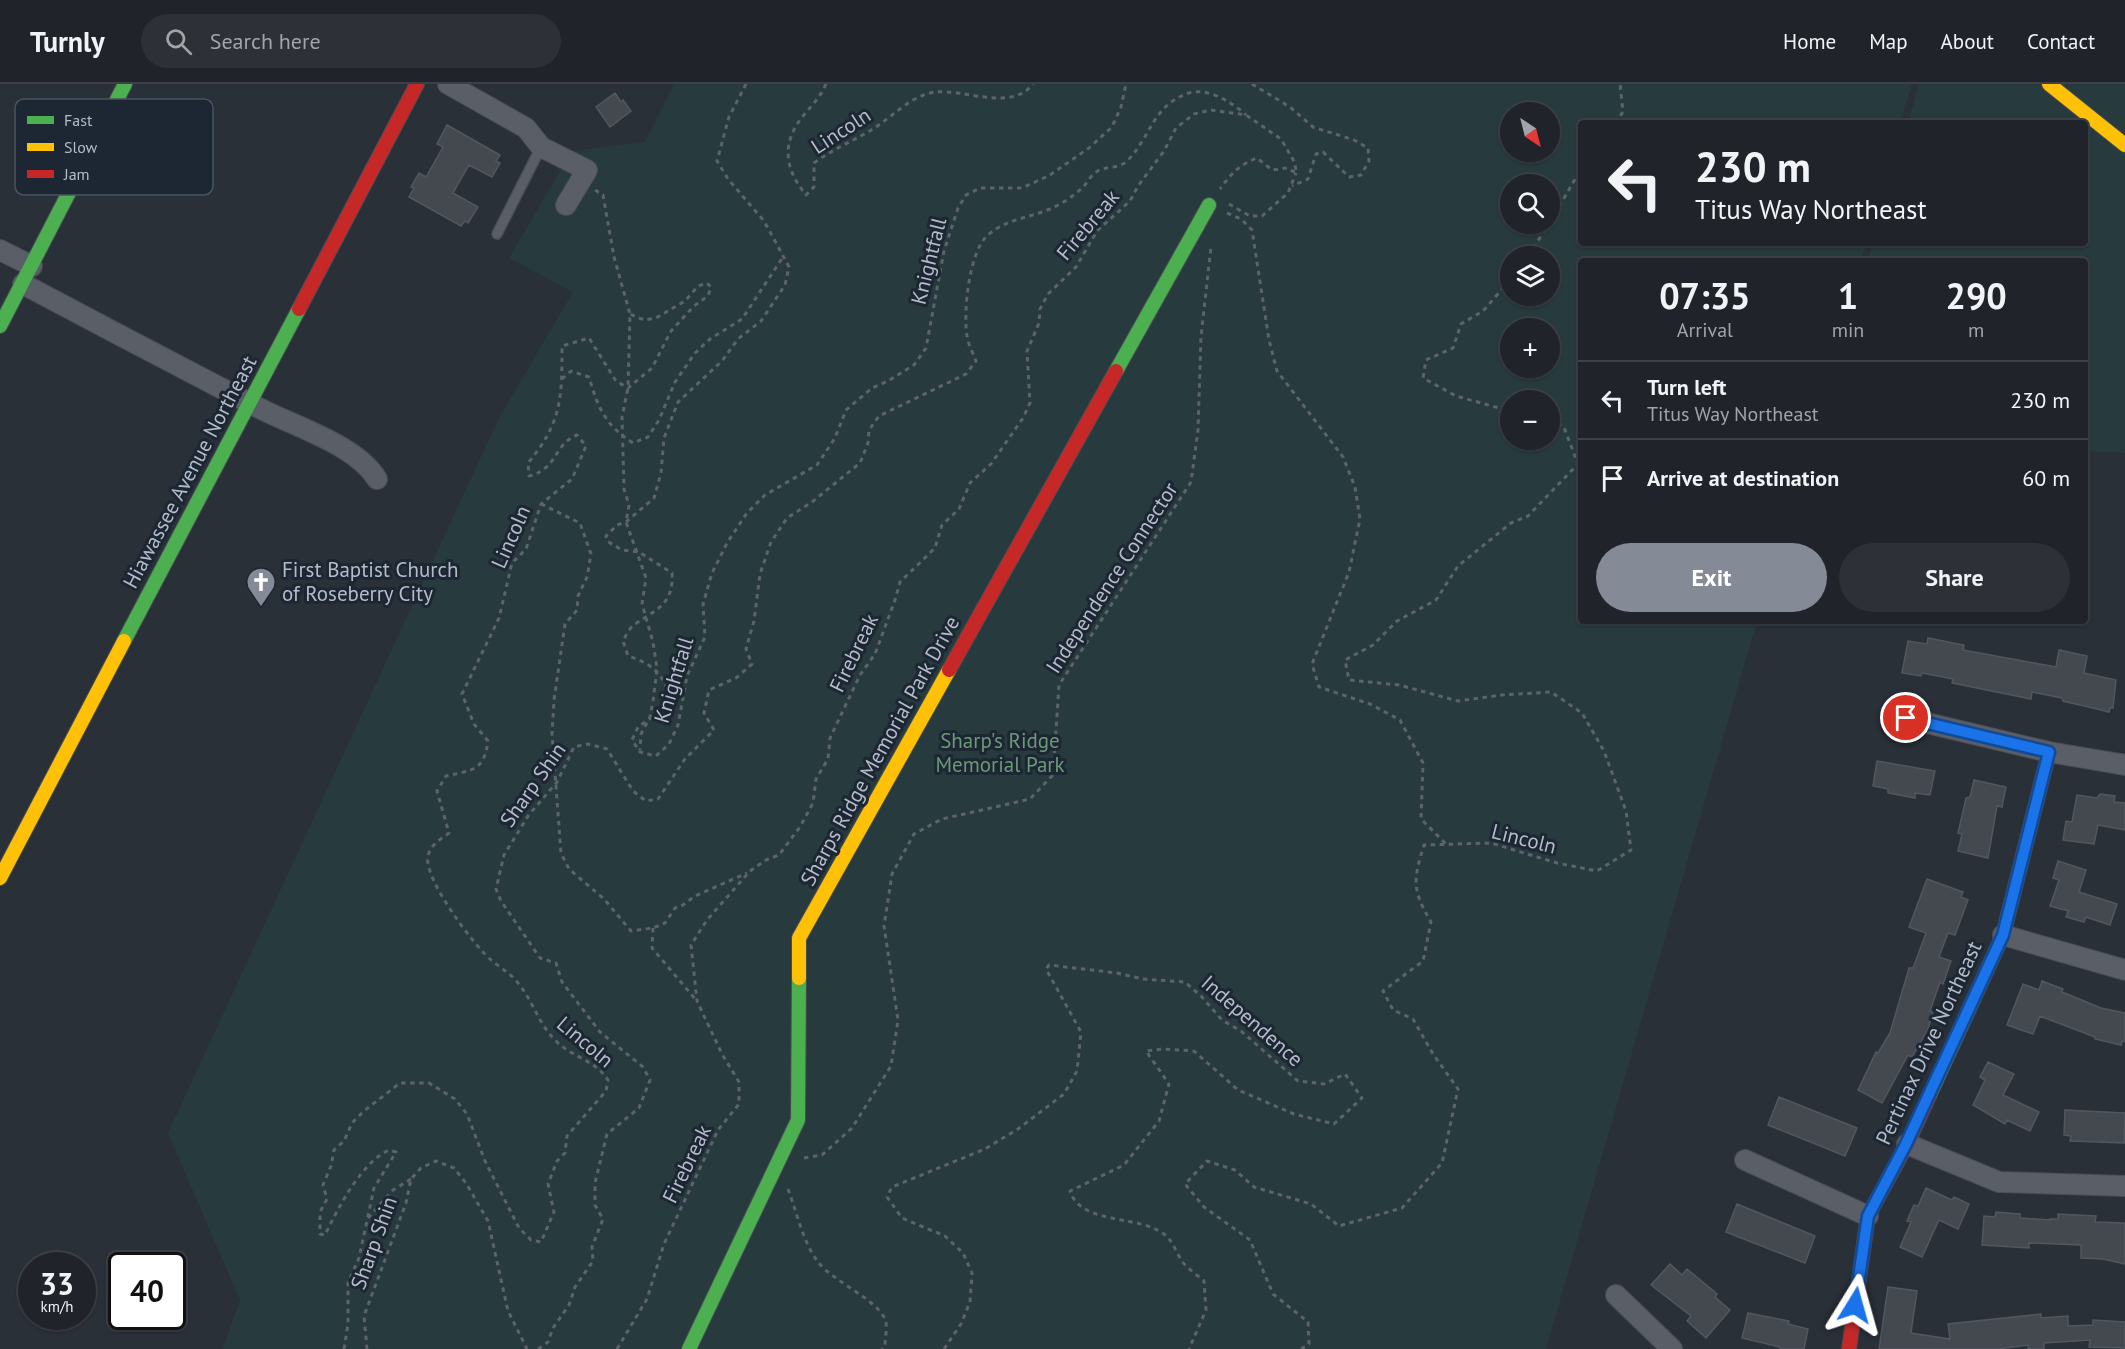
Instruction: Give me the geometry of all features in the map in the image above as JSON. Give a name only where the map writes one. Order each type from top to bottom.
[{"type":"street","points":[[117,99],[125,84]]},
{"type":"street","name":"Hiawassee Avenue Northeast","points":[[0,878],[417,84]]},
{"type":"street","points":[[448,84],[526,128],[542,147],[587,170],[566,205]]},
{"type":"street","points":[[2049,84],[2125,145]]},
{"type":"street","points":[[0,326],[68,195]]},
{"type":"street","name":"Sharps Ridge Memorial Park Drive","points":[[689,1349],[798,1120],[800,938],[1209,205]]},
{"type":"street","points":[[0,250],[32,266]]},
{"type":"street","points":[[23,284],[342,449],[360,460],[377,479]]},
{"type":"street","points":[[1906,718],[2049,752],[2125,765]]},
{"type":"street","name":"Pertinax Drive Northeast","points":[[1849,1349],[1868,1216],[1906,1144],[2003,935],[2049,752]]},
{"type":"street","points":[[2003,935],[2125,970]]},
{"type":"street","points":[[1906,1144],[1999,1182],[2125,1186]]},
{"type":"street","points":[[1745,1160],[1868,1216]]},
{"type":"street","points":[[1616,1295],[1672,1349]]},
{"type":"lane","points":[[497,234],[542,147]]},
{"type":"path","points":[[562,379],[571,371],[589,377],[597,406],[610,425],[633,442],[648,436],[659,420],[675,382],[695,353],[710,339],[742,319],[783,257],[764,221],[728,179],[717,161],[729,117],[746,84]]},
{"type":"path","name":"Lincoln","points":[[826,84],[821,95],[795,127],[786,158],[795,182],[806,195],[814,187],[814,163],[832,149],[873,129],[912,102],[935,92],[1003,98],[1027,91],[1033,84]]},
{"type":"path","name":"Knightfall","points":[[783,257],[789,267],[785,285],[761,321],[738,339],[722,361],[678,402],[664,438],[661,473],[654,498],[606,536],[608,541],[622,550],[639,552],[672,573],[672,582],[665,604],[632,626],[623,641],[628,656],[657,669],[667,686],[673,703],[638,727],[632,740],[640,752],[656,756],[669,744],[678,724],[687,676],[705,637],[703,604],[712,573],[727,543],[747,513],[765,495],[817,465],[835,438],[846,410],[872,388],[914,365],[926,348],[944,251],[958,208],[966,195],[980,188],[1022,188],[1060,168],[1089,148],[1112,127],[1121,107],[1126,84]]},
{"type":"path","points":[[1252,84],[1290,107],[1313,127],[1354,140],[1368,148],[1369,161],[1361,175],[1349,177],[1323,152],[1316,154],[1308,178],[1292,186]]},
{"type":"path","points":[[1617,120],[1623,112],[1620,84]]},
{"type":"path","name":"Sharp Shin","points":[[538,1349],[548,1342],[553,1328],[569,1305],[575,1287],[593,1261],[592,1247],[603,1219],[596,1205],[595,1183],[607,1134],[639,1108],[650,1080],[643,1067],[600,1032],[562,982],[556,963],[540,957],[501,901],[496,889],[504,855],[528,816],[557,782],[574,747],[588,744],[607,749],[633,791],[646,801],[658,799],[685,759],[714,730],[704,713],[709,690],[736,678],[752,664],[746,649],[754,621],[760,574],[771,542],[787,518],[812,502],[860,463],[868,443],[869,430],[879,416],[966,374],[976,361],[967,337],[966,306],[975,255],[986,236],[1013,219],[1050,209],[1084,186],[1096,171],[1124,164],[1145,139],[1156,116],[1167,103],[1191,92],[1207,94],[1232,103],[1246,115]]},
{"type":"path","name":"Firebreak","points":[[617,1349],[647,1299],[664,1244],[717,1130],[740,1104],[739,1082],[722,1054],[697,1001],[691,945],[707,920],[750,871],[766,860],[779,855],[800,827],[813,803],[816,779],[828,759],[830,738],[860,675],[875,654],[900,582],[935,548],[942,525],[958,508],[970,483],[991,464],[1023,418],[1030,403],[1027,351],[1039,323],[1040,309],[1048,294],[1076,267],[1097,231],[1130,201],[1138,186],[1151,172],[1176,128],[1194,114],[1211,110],[1246,115],[1281,139],[1295,163],[1296,172]]},
{"type":"path","points":[[1257,158],[1272,170],[1287,168],[1296,172],[1288,194],[1262,216],[1250,216],[1231,204],[1209,205],[1233,172],[1249,161],[1257,158]]},
{"type":"path","points":[[1560,204],[1578,174]]},
{"type":"path","points":[[566,205],[589,190],[597,190],[603,195],[614,257],[630,314],[628,388],[622,417],[624,489],[629,505],[626,522],[639,552],[646,578],[642,604],[653,642],[657,669],[650,717],[641,734],[640,752]]},
{"type":"path","points":[[1209,205],[1241,219],[1252,230],[1269,340],[1277,371],[1343,457],[1354,487],[1360,519],[1349,572],[1312,664],[1319,687],[1370,704],[1400,720],[1423,763],[1421,819],[1448,846]]},
{"type":"path","name":"Independence Connector","points":[[778,1162],[822,1155],[852,1128],[891,1066],[898,1020],[884,926],[892,874],[914,834],[942,819],[1030,800],[1053,776],[1059,685],[1191,482],[1198,430],[1201,336],[1211,259],[1210,237]]},
{"type":"path","points":[[628,388],[652,368],[671,332],[694,306],[708,296],[711,287],[707,284],[698,286],[685,301],[656,318],[644,320],[630,314]]},
{"type":"path","points":[[1500,292],[1484,310],[1461,324],[1453,348],[1426,360],[1423,378],[1456,396],[1500,408]]},
{"type":"path","name":"Lincoln","points":[[344,1349],[348,1324],[348,1282],[359,1258],[374,1188],[396,1152],[389,1150],[381,1154],[350,1186],[348,1196],[339,1207],[325,1235],[320,1234],[320,1212],[327,1199],[323,1185],[331,1166],[334,1150],[344,1141],[352,1123],[364,1111],[400,1083],[429,1083],[455,1099],[467,1114],[485,1161],[519,1228],[531,1240],[541,1242],[554,1212],[548,1184],[557,1161],[564,1153],[567,1136],[606,1091],[609,1080],[601,1069],[556,1042],[543,1026],[530,998],[516,980],[488,957],[448,906],[428,870],[428,855],[436,842],[449,833],[437,791],[446,776],[475,769],[486,757],[488,741],[474,724],[462,694],[499,618],[512,563],[526,549],[541,504],[572,479],[586,446],[577,435],[565,440],[554,460],[541,473],[529,476],[528,463],[545,443],[560,405],[562,346],[589,338],[616,381],[628,388]]},
{"type":"path","name":"Lincoln","points":[[1301,1349],[1309,1344],[1308,1322],[1273,1294],[1250,1240],[1204,1207],[1185,1184],[1208,1161],[1235,1170],[1254,1187],[1311,1204],[1339,1226],[1402,1208],[1442,1163],[1458,1089],[1433,1054],[1413,1019],[1393,1010],[1383,991],[1423,961],[1431,922],[1419,902],[1415,876],[1424,845],[1491,843],[1557,863],[1597,871],[1631,850],[1626,811],[1604,751],[1582,713],[1551,692],[1458,701],[1399,685],[1349,680],[1345,660],[1373,645],[1397,621],[1436,600],[1458,566],[1510,523],[1528,516],[1578,464],[1563,426],[1560,425]]},
{"type":"path","points":[[541,504],[580,523],[591,554],[587,577],[578,596],[577,610],[565,624],[554,700],[552,734],[561,853],[569,869],[604,899],[631,931],[653,928],[665,922],[675,908],[695,896],[750,871]]},
{"type":"path","points":[[653,928],[652,948],[697,1001]]},
{"type":"path","name":"Independence","points":[[944,1349],[960,1324],[970,1302],[972,1273],[963,1253],[945,1236],[902,1218],[887,1197],[892,1187],[994,1144],[1018,1130],[1064,1094],[1077,1071],[1081,1032],[1046,969],[1049,965],[1117,973],[1143,979],[1185,982],[1222,1020],[1241,1031],[1298,1081],[1324,1083],[1345,1074],[1362,1098],[1334,1124],[1294,1114],[1238,1090],[1194,1051],[1163,1049],[1146,1051],[1169,1084],[1159,1121],[1124,1165],[1070,1191],[1072,1199],[1091,1212],[1153,1228],[1173,1241],[1181,1259],[1204,1281],[1206,1310],[1189,1349]]},
{"type":"path","name":"Sharp Shin","points":[[367,1349],[364,1316],[406,1203],[411,1179],[422,1168],[436,1161],[454,1168],[466,1183],[488,1221],[511,1321],[527,1349]]},
{"type":"path","points":[[778,1162],[808,1244],[819,1263],[850,1290],[882,1311],[886,1323],[885,1346],[882,1349]]},
{"type":"path","points":[[367,1219],[393,1190],[411,1179]]},
{"type":"green space","name":"Sharp's Ridge Memorial Park","points":[[674,84],[1912,84],[1901,120],[1578,120],[1578,246],[1865,246],[1862,258],[1578,258],[1578,624],[1756,624],[1546,1349],[223,1349],[240,1300],[168,1133],[499,418],[573,292],[509,258],[572,151],[645,142]]},
{"type":"green space","points":[[1919,84],[2125,84],[2125,453],[2088,451],[2088,258],[1869,258],[1872,246],[2088,246],[2088,120],[1909,120]]},
{"type":"building","points":[[615,93],[631,111],[610,127],[596,107]]},
{"type":"building","points":[[447,125],[500,155],[496,161],[500,163],[492,177],[469,165],[453,193],[478,207],[468,223],[465,221],[461,226],[409,197],[414,188],[411,187],[419,173],[426,177],[443,147],[437,144]]},
{"type":"building","points":[[1928,638],[1964,645],[1963,650],[2056,667],[2059,650],[2087,656],[2084,673],[2116,680],[2113,708],[2110,708],[2109,712],[2032,692],[2031,699],[1952,683],[1953,679],[1922,673],[1921,676],[1902,673],[1908,641],[1927,644]]},
{"type":"building","points":[[1877,761],[1935,771],[1930,795],[1915,793],[1915,798],[1888,793],[1888,789],[1873,786]]},
{"type":"building","points":[[1974,780],[2006,787],[2002,807],[1997,806],[1988,858],[1958,851],[1962,834],[1958,833],[1966,798],[1970,797]]},
{"type":"building","points":[[2100,794],[2115,796],[2114,802],[2125,803],[2125,830],[2098,825],[2094,844],[2063,840],[2066,821],[2072,822],[2077,795],[2097,798]]},
{"type":"building","points":[[2058,861],[2086,870],[2079,892],[2117,904],[2110,925],[2086,917],[2084,922],[2066,917],[2068,911],[2050,906],[2059,880],[2053,878]]},
{"type":"building","points":[[1927,879],[1963,892],[1961,897],[1968,900],[1955,935],[1948,933],[1939,957],[1951,961],[1943,984],[1940,982],[1930,1011],[1933,1012],[1928,1029],[1912,1057],[1908,1055],[1882,1103],[1858,1090],[1876,1052],[1878,1053],[1890,1033],[1909,968],[1913,968],[1926,933],[1909,927]]},
{"type":"building","points":[[2042,981],[2101,1008],[2125,1013],[2125,1042],[2122,1041],[2121,1045],[2095,1039],[2095,1037],[2040,1016],[2033,1034],[2007,1025],[2023,984],[2039,990]]},
{"type":"building","points":[[1988,1062],[2014,1074],[2003,1095],[2039,1112],[2030,1131],[2007,1120],[2005,1124],[1973,1105],[1985,1080],[1980,1077]]},
{"type":"building","points":[[1779,1097],[1857,1128],[1845,1156],[1768,1125]]},
{"type":"building","points":[[2065,1110],[2125,1113],[2124,1143],[2070,1141],[2071,1136],[2064,1135]]},
{"type":"building","points":[[1926,1188],[1952,1200],[1954,1197],[1969,1204],[1958,1229],[1939,1220],[1922,1257],[1900,1247],[1911,1222],[1907,1221],[1914,1205],[1918,1206]]},
{"type":"building","points":[[1737,1204],[1815,1236],[1805,1263],[1726,1232]]},
{"type":"building","points":[[1996,1212],[2020,1214],[2020,1218],[2050,1220],[2058,1219],[2058,1214],[2096,1216],[2095,1222],[2125,1223],[2125,1264],[2103,1259],[2081,1258],[2081,1245],[2029,1243],[2029,1248],[1982,1245],[1984,1216],[1995,1217]]},
{"type":"building","points":[[1670,1264],[1682,1275],[1687,1269],[1717,1294],[1715,1297],[1730,1310],[1706,1338],[1687,1321],[1691,1316],[1651,1285]]},
{"type":"building","points":[[1888,1287],[1917,1291],[1911,1333],[1950,1339],[1948,1324],[2041,1314],[2041,1318],[2068,1316],[2068,1326],[2093,1325],[2093,1320],[2125,1322],[2125,1348],[2089,1347],[2090,1340],[2044,1343],[2044,1349],[2028,1349],[2028,1345],[1998,1349],[1879,1349]]},
{"type":"building","points":[[1748,1313],[1789,1321],[1788,1324],[1808,1329],[1804,1349],[1780,1349],[1780,1347],[1742,1338]]},
{"type":"traffic: fast","points":[[117,99],[125,84]]},
{"type":"traffic: fast","points":[[0,326],[68,195]]},
{"type":"traffic: fast","points":[[1116,371],[1209,205]]},
{"type":"traffic: fast","points":[[124,641],[299,309]]},
{"type":"traffic: fast","points":[[1930,1094],[2003,935],[2049,752]]},
{"type":"traffic: fast","points":[[689,1349],[798,1120],[799,978]]},
{"type":"traffic: slow","points":[[2049,84],[2125,145]]},
{"type":"traffic: slow","points":[[0,878],[124,641]]},
{"type":"traffic: slow","points":[[799,978],[799,938],[949,670]]},
{"type":"traffic: jam","points":[[299,309],[417,84]]},
{"type":"traffic: jam","points":[[949,670],[1116,371]]},
{"type":"traffic: jam","points":[[1849,1349],[1868,1216],[1907,1144],[1930,1094]]},
{"type":"place","name":"First Baptist Church of Roseberry City","points":[[261,608]]},
{"type":"route","points":[[1855,1305],[1868,1216],[1906,1144],[2003,935],[2049,752],[1906,718]]}]
